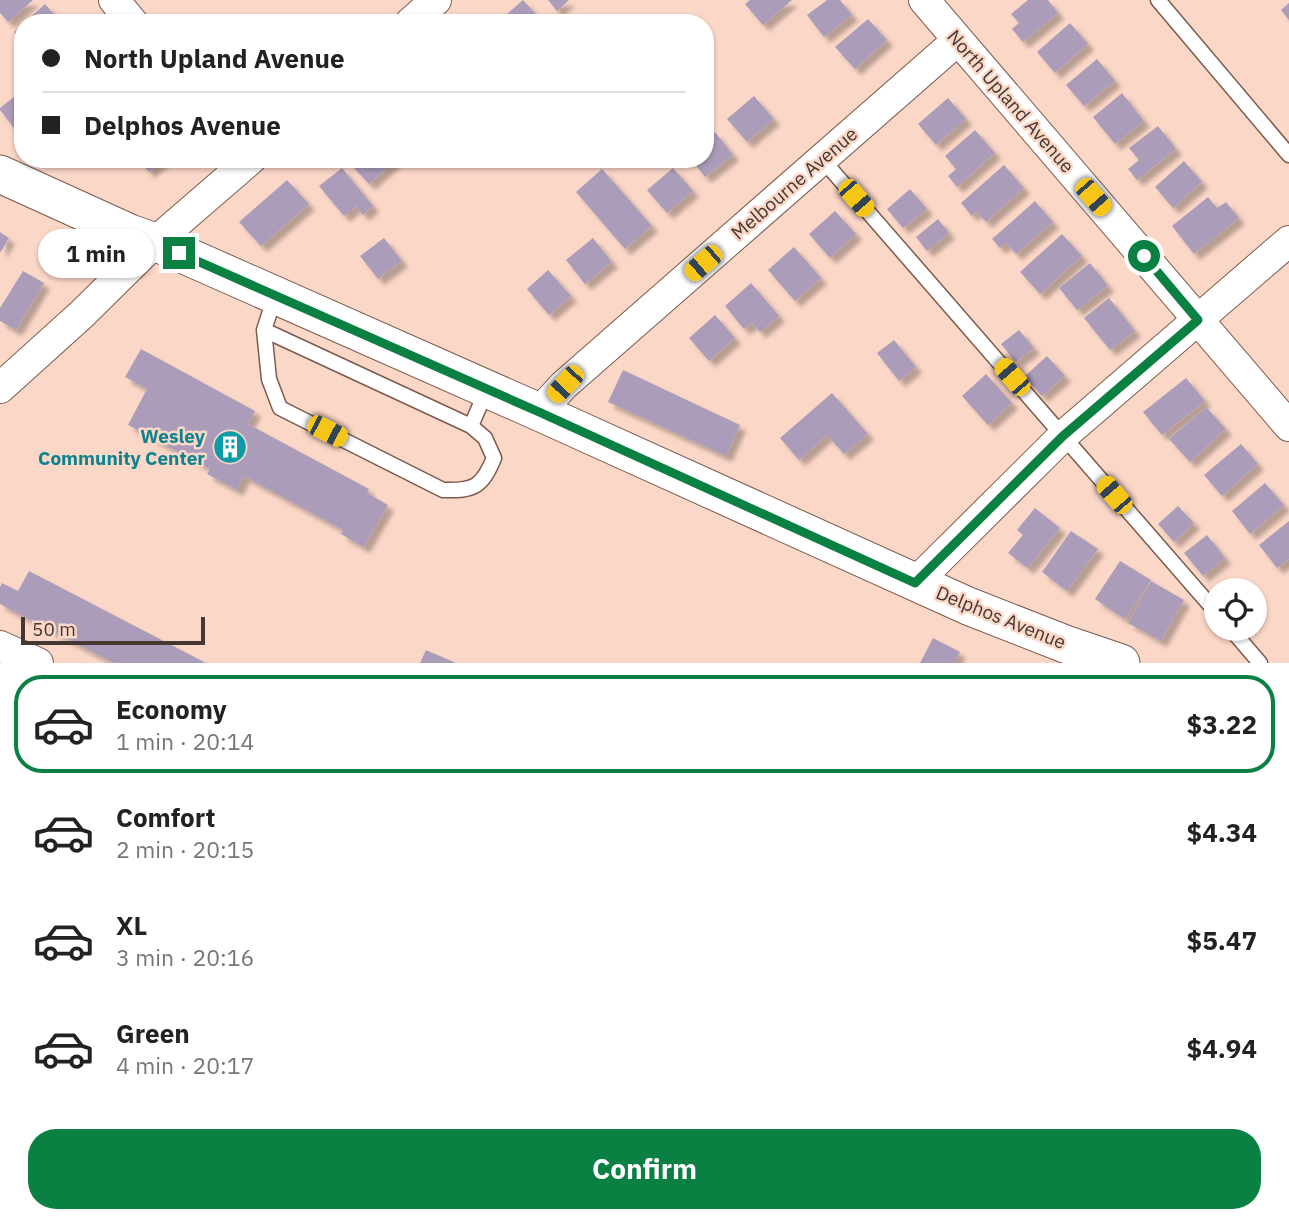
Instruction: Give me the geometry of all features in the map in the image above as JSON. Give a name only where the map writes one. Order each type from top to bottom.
[{"type":"street","points":[[114,0],[126,14]]},
{"type":"street","points":[[420,14],[436,0]]},
{"type":"street","name":"North Upland Avenue","points":[[924,0],[1289,426]]},
{"type":"street","name":"Melbourne Avenue","points":[[539,412],[565,384],[958,40]]},
{"type":"street","points":[[0,388],[82,314],[155,242],[241,168]]},
{"type":"street","name":"Delphos Avenue","points":[[0,174],[539,412],[915,583],[1065,644],[1121,663]]},
{"type":"street","points":[[915,583],[1063,436],[1289,241]]},
{"type":"street","points":[[0,646],[38,663]]},
{"type":"lane","points":[[1158,0],[1289,155]]},
{"type":"lane","points":[[822,159],[1204,598]]},
{"type":"lane","points":[[264,330],[471,426],[485,438],[494,458],[486,477],[466,491],[443,489],[280,408],[269,379],[264,330],[275,296]]},
{"type":"lane","points":[[471,426],[487,389]]},
{"type":"lane","points":[[1242,641],[1261,663]]},
{"type":"building","points":[[0,0],[33,0],[8,22],[0,13]]},
{"type":"building","points":[[523,0],[536,14],[507,14]]},
{"type":"building","points":[[548,0],[569,0],[557,11]]},
{"type":"building","points":[[750,0],[792,0],[763,25],[745,4]]},
{"type":"building","points":[[827,0],[840,0],[852,15],[824,37],[807,15]]},
{"type":"building","points":[[1028,0],[1048,0],[1058,13],[1023,42],[1012,29],[1019,23],[1011,14]]},
{"type":"building","points":[[1289,3],[1289,20],[1281,10]]},
{"type":"building","points":[[45,4],[54,14],[34,14]]},
{"type":"building","points":[[868,19],[887,40],[855,69],[835,47]]},
{"type":"building","points":[[1070,23],[1088,44],[1055,73],[1037,52]]},
{"type":"building","points":[[1097,59],[1115,81],[1084,106],[1066,85]]},
{"type":"building","points":[[1122,93],[1144,121],[1115,144],[1093,117]]},
{"type":"building","points":[[754,96],[774,119],[747,142],[727,119]]},
{"type":"building","points":[[14,97],[14,128],[0,110]]},
{"type":"building","points":[[948,98],[966,119],[936,145],[918,124]]},
{"type":"building","points":[[1158,126],[1176,149],[1137,180],[1128,169],[1139,160],[1129,148]]},
{"type":"building","points":[[975,130],[995,153],[957,187],[948,176],[956,169],[945,156]]},
{"type":"building","points":[[714,133],[733,155],[705,177],[698,168],[714,168]]},
{"type":"building","points":[[1184,161],[1202,182],[1173,208],[1155,187]]},
{"type":"building","points":[[1004,165],[1024,188],[986,222],[976,211],[972,216],[961,203]]},
{"type":"building","points":[[342,168],[373,206],[363,215],[356,206],[344,216],[319,186]]},
{"type":"building","points":[[354,168],[387,168],[369,184]]},
{"type":"building","points":[[673,168],[693,191],[667,213],[647,190]]},
{"type":"building","points":[[602,169],[652,226],[625,249],[576,192]]},
{"type":"building","points":[[287,180],[309,204],[261,246],[239,222]]},
{"type":"building","points":[[910,189],[927,209],[903,228],[887,209]]},
{"type":"building","points":[[1208,197],[1217,208],[1226,202],[1239,218],[1194,254],[1172,226]]},
{"type":"building","points":[[1035,201],[1053,222],[1016,254],[1006,243],[1000,248],[992,239]]},
{"type":"building","points":[[835,211],[856,234],[830,258],[809,234]]},
{"type":"building","points":[[938,219],[949,233],[927,251],[916,237]]},
{"type":"building","points":[[0,232],[9,238],[0,253]]},
{"type":"building","points":[[1062,234],[1082,256],[1040,294],[1020,272]]},
{"type":"building","points":[[384,238],[402,261],[378,279],[360,256]]},
{"type":"building","points":[[593,238],[612,262],[585,284],[566,260]]},
{"type":"building","points":[[794,247],[821,278],[795,301],[768,270]]},
{"type":"building","points":[[1090,263],[1108,286],[1077,310],[1059,288]]},
{"type":"building","points":[[548,270],[571,296],[549,315],[527,289]]},
{"type":"building","points":[[23,271],[44,283],[16,330],[0,321],[0,308]]},
{"type":"building","points":[[751,283],[779,316],[760,332],[752,323],[744,329],[725,306]]},
{"type":"building","points":[[1109,298],[1135,331],[1110,350],[1084,318]]},
{"type":"building","points":[[715,315],[735,338],[709,361],[689,338]]},
{"type":"building","points":[[1019,330],[1034,348],[1016,362],[1001,344]]},
{"type":"building","points":[[894,340],[916,367],[899,381],[877,353]]},
{"type":"building","name":"Wesley Community Center","points":[[141,349],[255,411],[248,424],[369,489],[367,493],[388,505],[364,547],[341,534],[343,530],[244,476],[237,490],[207,474],[210,469],[128,425],[147,389],[125,377]]},
{"type":"building","points":[[1047,356],[1065,376],[1042,396],[1024,377]]},
{"type":"building","points":[[623,370],[740,425],[726,456],[608,402]]},
{"type":"building","points":[[986,374],[1012,403],[988,425],[962,396]]},
{"type":"building","points":[[1186,378],[1205,401],[1162,435],[1143,412]]},
{"type":"building","points":[[832,393],[868,434],[844,454],[827,435],[799,460],[780,438]]},
{"type":"building","points":[[1206,407],[1226,429],[1190,462],[1169,439]]},
{"type":"building","points":[[1241,444],[1258,464],[1222,496],[1204,475]]},
{"type":"building","points":[[1265,483],[1284,505],[1250,534],[1232,511]]},
{"type":"building","points":[[1178,506],[1194,523],[1174,542],[1158,524]]},
{"type":"building","points":[[1035,508],[1060,528],[1028,568],[1008,553],[1023,535],[1017,530]]},
{"type":"building","points":[[1289,521],[1289,559],[1277,568],[1259,545]]},
{"type":"building","points":[[1071,531],[1098,549],[1067,591],[1042,572]]},
{"type":"building","points":[[1207,535],[1225,558],[1203,576],[1184,553]]},
{"type":"building","points":[[1120,561],[1151,580],[1125,619],[1095,599]]},
{"type":"building","points":[[29,571],[206,663],[114,663],[0,604],[2,583],[18,591]]},
{"type":"building","points":[[1151,581],[1184,600],[1161,641],[1128,623]]},
{"type":"building","points":[[933,638],[960,652],[954,663],[920,663]]},
{"type":"building","points":[[426,650],[456,663],[420,663]]},
{"type":"place","name":"Wesley Community Center","points":[[230,447]]},
{"type":"route","points":[[179,253],[539,412],[915,583],[1063,436],[1198,320],[1144,256]]}]
